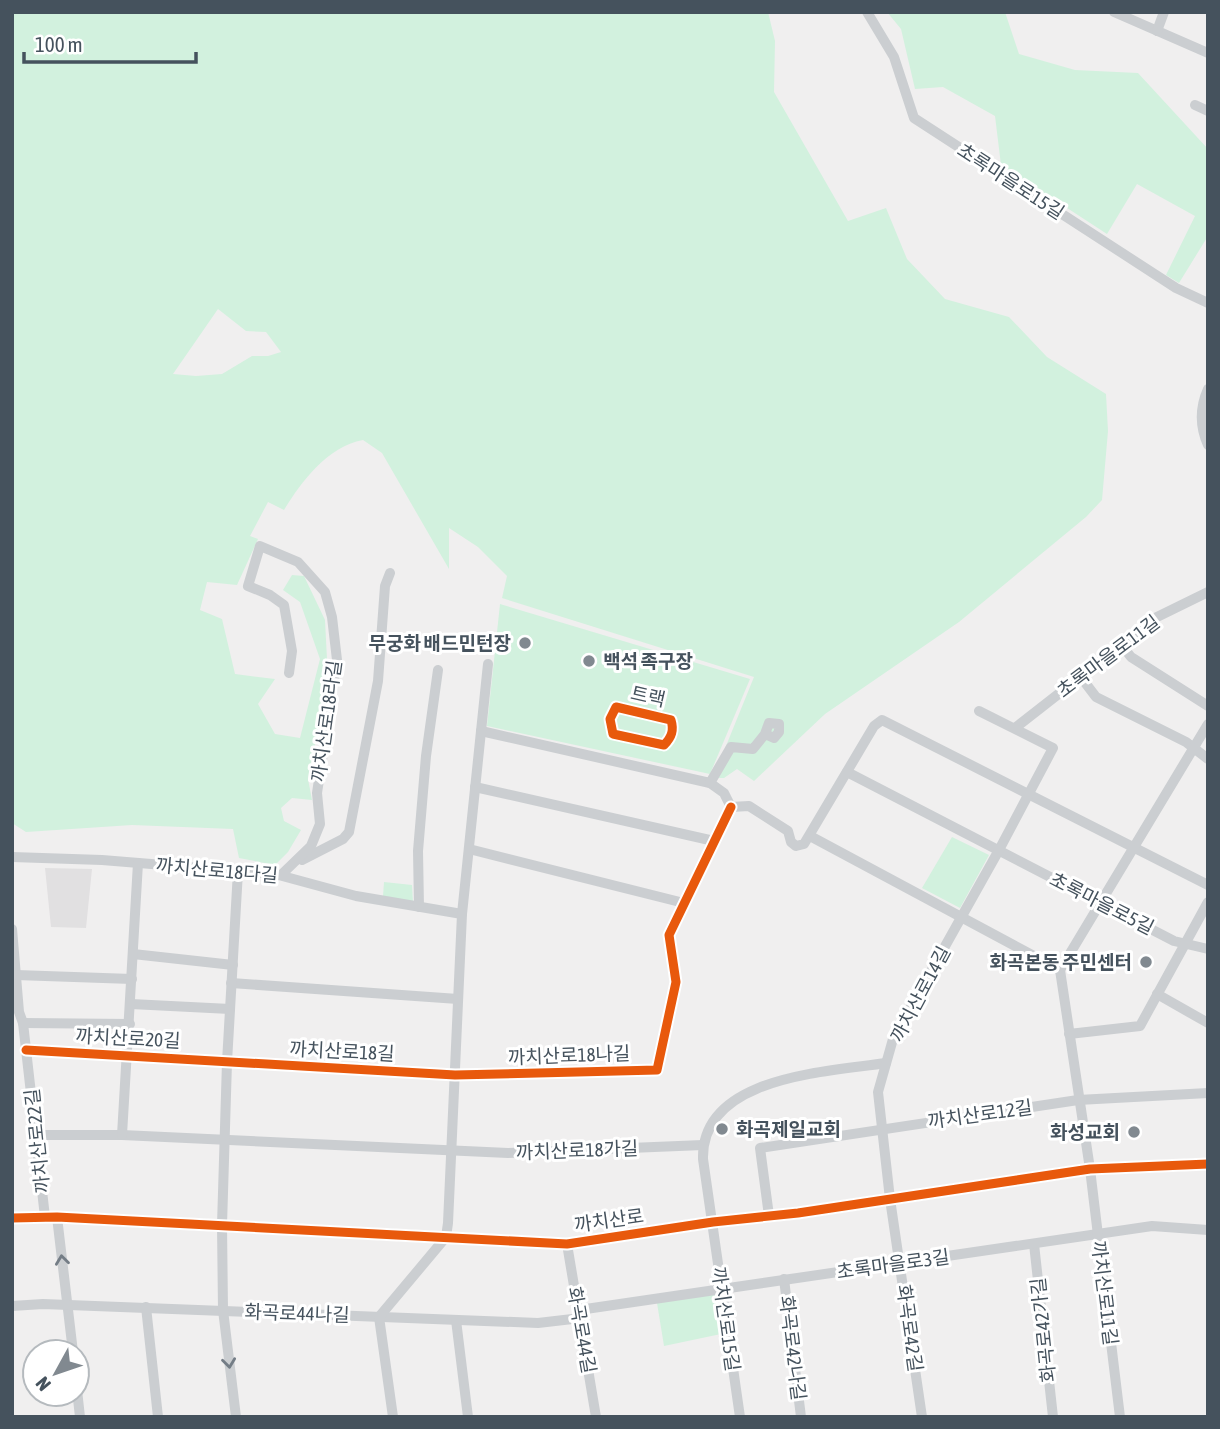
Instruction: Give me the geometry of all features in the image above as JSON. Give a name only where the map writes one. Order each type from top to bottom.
[{"type":"street","name":"초록마을로15길","points":[[867,12],[894,57],[914,118],[1176,288],[1208,303]]},
{"type":"street","points":[[1114,12],[1208,53]]},
{"type":"street","points":[[1157,31],[1164,12]]},
{"type":"street","points":[[1195,105],[1208,111]]},
{"type":"street","points":[[1208,389],[1202,404],[1203,435],[1208,445]]},
{"type":"street","name":"까치산로18라길","points":[[281,875],[311,846],[320,824],[317,793],[337,660],[332,617],[325,592],[298,562],[260,546],[248,586],[270,595],[284,605],[292,651],[289,673]]},
{"type":"street","name":"까치산로18라길","points":[[293,865],[343,839],[349,832],[378,681],[385,586],[390,573]]},
{"type":"street","name":"초록마을로11길","points":[[1015,728],[1120,643],[1157,617],[1208,592]]},
{"type":"street","points":[[1120,643],[1131,657],[1208,706]]},
{"type":"street","points":[[393,1417],[379,1317],[446,1237],[462,914],[488,664]]},
{"type":"street","points":[[419,907],[418,851],[426,756],[438,670]]},
{"type":"street","points":[[1080,676],[1096,698],[1194,748],[1208,760]]},
{"type":"street","name":"까치산로14길","points":[[890,1199],[878,1092],[894,1040],[1053,748],[979,711]]},
{"type":"street","points":[[481,731],[710,783],[724,793],[731,807],[749,806],[788,831],[791,842],[796,846],[804,844],[810,836],[874,726],[883,720],[1208,885]]},
{"type":"street","points":[[1090,1168],[1060,970],[1208,724]]},
{"type":"street","points":[[710,783],[731,747],[753,749],[765,734]]},
{"type":"street","points":[[847,772],[999,850]]},
{"type":"street","points":[[475,787],[714,841]]},
{"type":"street","name":"까치산로18나길","points":[[455,1075],[657,1070],[676,982],[668,935],[731,807]]},
{"type":"street","points":[[810,836],[1060,970]]},
{"type":"street","points":[[469,849],[684,903]]},
{"type":"street","name":"초록마을로5길","points":[[999,850],[1174,941],[1208,948]]},
{"type":"street","name":"까치산로18다길","points":[[12,857],[138,863],[281,875],[356,896],[462,914]]},
{"type":"street","points":[[128,1056],[138,863]]},
{"type":"street","points":[[236,1417],[223,1310],[222,1225],[227,1062],[238,871]]},
{"type":"street","points":[[1069,1034],[1140,1026],[1208,902]]},
{"type":"street","name":"까치산로22길","points":[[12,929],[18,1016],[26,1050],[36,1135],[68,1304],[72,1338]]},
{"type":"street","points":[[133,954],[233,965]]},
{"type":"street","points":[[16,975],[132,979]]},
{"type":"street","points":[[232,983],[458,999]]},
{"type":"street","points":[[1157,994],[1208,1023]]},
{"type":"street","name":"까치산로20길","points":[[131,1004],[230,1009]]},
{"type":"street","points":[[18,1016],[130,1024]]},
{"type":"street","name":"까치산로20길","points":[[26,1050],[227,1062]]},
{"type":"street","name":"까치산로20길","points":[[122,1135],[128,1056]]},
{"type":"street","name":"까치산로18길","points":[[227,1062],[455,1075]]},
{"type":"street","points":[[703,1145],[713,1120],[729,1103],[752,1090],[778,1080],[886,1063]]},
{"type":"street","name":"까치산로12길","points":[[882,1128],[1078,1100],[1208,1093]]},
{"type":"street","points":[[769,1216],[760,1148],[882,1128]]},
{"type":"street","points":[[36,1135],[122,1135],[452,1152]]},
{"type":"street","name":"까치산로18가길","points":[[452,1152],[508,1153],[703,1145]]},
{"type":"street","name":"까치산로15길","points":[[703,1145],[740,1417]]},
{"type":"street","name":"까치산로","points":[[12,1218],[51,1217],[222,1225],[567,1244],[1090,1168],[1208,1164]]},
{"type":"street","name":"까치산로11길","points":[[1090,1168],[1120,1417]]},
{"type":"street","name":"화곡로42길","points":[[890,1199],[922,1417]]},
{"type":"street","name":"초록마을로3길","points":[[580,1314],[722,1288],[1153,1226],[1208,1230]]},
{"type":"street","name":"화곡로44길","points":[[567,1244],[596,1417]]},
{"type":"street","name":"화곡로42가길","points":[[1034,1244],[1053,1417]]},
{"type":"street","name":"화곡로42나길","points":[[784,1279],[801,1417]]},
{"type":"street","name":"화곡로44나길","points":[[12,1306],[68,1304],[538,1323],[580,1314]]},
{"type":"street","points":[[146,1307],[158,1417]]},
{"type":"street","points":[[456,1320],[468,1417]]},
{"type":"shaded area","points":[[45,868],[92,869],[86,928],[51,927]]},
{"type":"green space","points":[[12,12],[768,12],[775,41],[774,92],[848,221],[886,208],[907,259],[945,299],[1009,317],[1047,357],[1106,394],[1108,431],[1102,500],[1086,517],[959,622],[825,714],[754,781],[737,769],[724,778],[719,778],[715,773],[754,677],[502,598],[507,576],[478,547],[449,528],[449,569],[382,453],[363,440],[338,450],[327,458],[307,477],[284,510],[268,502],[250,536],[258,539],[237,585],[207,582],[200,610],[222,619],[235,674],[275,679],[258,704],[275,734],[300,738],[320,659],[300,602],[283,590],[292,575],[304,576],[325,620],[328,679],[308,779],[312,800],[292,798],[281,808],[284,821],[301,830],[288,852],[275,865],[239,858],[233,829],[132,825],[26,832],[12,823]],"holes":[[[218,309],[246,331],[266,332],[281,352],[268,356],[252,356],[222,374],[173,374]]]},
{"type":"green space","points":[[887,12],[1005,12],[1019,54],[1075,70],[1138,73],[1208,149],[1208,236],[1179,283],[1166,275],[1195,216],[1137,184],[1107,234],[1001,165],[995,116],[943,87],[915,89],[901,29]]},
{"type":"green space","points":[[500,604],[750,679],[710,774],[487,726]]},
{"type":"green space","points":[[952,837],[989,855],[960,908],[922,888]]},
{"type":"green space","points":[[384,882],[412,885],[413,902],[383,896]]},
{"type":"green space","points":[[716,1294],[721,1334],[664,1346],[657,1303]]},
{"type":"cycle path","name":"트랙","points":[[616,707],[671,720],[669,739],[664,745],[613,734],[610,719],[616,707]]},
{"type":"cycle path","points":[[26,1050],[455,1075],[657,1070],[676,982],[669,935],[731,807]]},
{"type":"cycle path","points":[[12,1218],[57,1217],[567,1244],[713,1222],[798,1213],[1090,1169],[1208,1164]]},
{"type":"place","name":"무궁화 배드민턴장","points":[[525,643]]},
{"type":"place","name":"백석 족구장","points":[[589,661]]},
{"type":"place","name":"화곡본동 주민센터","points":[[1146,962]]},
{"type":"place","name":"화곡제일교회","points":[[722,1129]]},
{"type":"place","name":"화성교회","points":[[1134,1132]]}]
